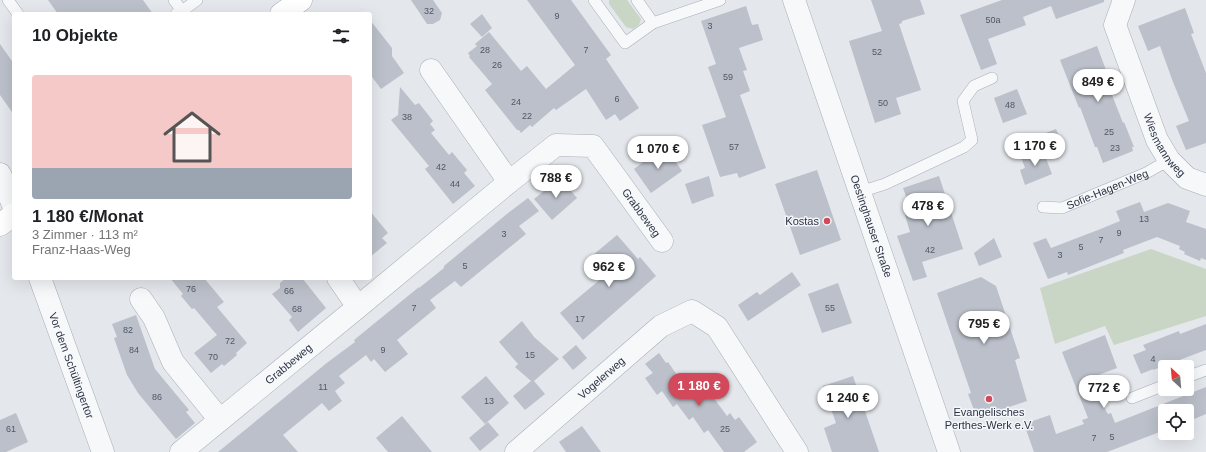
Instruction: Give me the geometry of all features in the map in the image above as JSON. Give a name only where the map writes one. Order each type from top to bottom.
[{"type":"main road","points":[[284,12],[300,0]]},
{"type":"main road","points":[[0,224],[12,215]]},
{"type":"street","name":"Oestinghauser Straße","points":[[794,0],[949,452]]},
{"type":"street","name":"Wiesmannweg","points":[[1124,0],[1115,25],[1157,140],[1169,160],[1187,178],[1206,185]]},
{"type":"street","points":[[431,70],[509,182]]},
{"type":"street","name":"Grabbeweg","points":[[181,452],[556,145],[593,146],[662,241]]},
{"type":"street","points":[[0,174],[12,202]]},
{"type":"street","name":"Vor dem Schültingertor","points":[[41,280],[103,452]]},
{"type":"street","points":[[339,280],[358,307]]},
{"type":"street","points":[[141,299],[154,318],[173,362],[220,420]]},
{"type":"street","name":"Vogelerweg","points":[[516,452],[661,326],[692,311],[717,327],[795,451]]},
{"type":"lane","points":[[8,0],[17,12]]},
{"type":"lane","points":[[174,0],[179,12],[197,0]]},
{"type":"lane","points":[[594,0],[625,44],[653,23],[720,0]]},
{"type":"lane","points":[[637,0],[653,23]]},
{"type":"lane","points":[[860,192],[886,184],[964,148],[972,140],[963,101],[974,86],[992,78]]},
{"type":"lane","name":"Sofie-Hagen-Weg","points":[[1043,207],[1062,208],[1146,173],[1169,160]]},
{"type":"lane","points":[[1194,374],[1206,370]]},
{"type":"lane","points":[[1132,398],[1158,388]]},
{"type":"green space","points":[[609,0],[627,0],[641,19],[639,25],[633,29],[626,27],[609,4]]},
{"type":"green space","points":[[1151,249],[1206,269],[1206,316],[1114,345],[1105,326],[1055,344],[1040,288]]},
{"type":"building","points":[[48,0],[143,0],[152,12],[57,12]]},
{"type":"building","points":[[411,0],[433,0],[442,13],[440,20],[433,24],[427,24]]},
{"type":"building","points":[[527,0],[571,0],[611,55],[606,59],[639,108],[620,121],[615,114],[606,120],[586,89],[556,110],[554,108],[532,127],[530,125],[521,133],[517,130],[485,90],[492,84],[469,57],[470,56],[468,53],[477,46],[475,44],[489,32],[521,71],[527,66],[546,89],[575,65]]},
{"type":"building","points":[[871,0],[920,0],[925,14],[902,21],[902,23],[899,24],[921,90],[896,98],[901,114],[875,123],[849,41],[882,31]]},
{"type":"building","points":[[1002,0],[1104,0],[1104,2],[1056,19],[1051,6],[1023,17],[1026,25],[988,39],[997,64],[981,70],[960,15]]},
{"type":"building","points":[[746,6],[752,25],[758,24],[763,40],[739,48],[747,70],[743,71],[750,91],[740,95],[766,168],[739,178],[737,173],[720,177],[702,125],[726,117],[708,67],[716,64],[701,21]]},
{"type":"building","points":[[1185,8],[1194,33],[1191,34],[1206,73],[1206,143],[1186,150],[1176,126],[1189,121],[1160,46],[1148,51],[1138,26]]},
{"type":"building","points":[[482,14],[492,28],[482,37],[470,24]]},
{"type":"building","points":[[372,23],[392,48],[392,56],[404,73],[381,89],[372,77]]},
{"type":"building","points":[[0,44],[12,61],[12,112],[0,95]]},
{"type":"building","points":[[1097,46],[1115,94],[1112,95],[1134,147],[1132,147],[1133,151],[1103,163],[1097,147],[1095,147],[1060,60]]},
{"type":"building","points":[[400,87],[415,105],[419,103],[433,121],[430,124],[435,130],[431,133],[449,155],[452,152],[467,170],[464,173],[475,186],[453,204],[425,169],[429,166],[391,120],[398,115]]},
{"type":"building","points":[[1017,89],[1027,114],[1003,123],[994,98]]},
{"type":"building","points":[[1056,129],[1063,146],[1045,153],[1038,136]]},
{"type":"building","points":[[665,146],[682,171],[651,193],[634,169]]},
{"type":"building","points":[[1042,148],[1052,174],[1025,185],[1020,170],[1025,168],[1021,157]]},
{"type":"building","points":[[817,170],[841,240],[800,255],[775,184]]},
{"type":"building","points":[[709,176],[714,196],[692,204],[685,184]]},
{"type":"building","points":[[939,176],[963,249],[922,262],[927,277],[913,281],[897,236],[910,232],[905,215],[912,213],[903,188]]},
{"type":"building","points":[[560,178],[577,198],[552,220],[534,199]]},
{"type":"building","points":[[528,198],[539,211],[519,226],[526,234],[461,287],[455,281],[430,300],[436,308],[397,340],[408,354],[385,372],[374,359],[371,362],[366,355],[339,376],[345,383],[335,391],[342,401],[329,411],[322,403],[283,435],[298,452],[218,452],[328,362],[355,342],[354,340]]},
{"type":"building","points":[[1140,202],[1144,212],[1168,203],[1190,211],[1186,222],[1206,229],[1206,260],[1201,258],[1200,261],[1184,254],[1185,252],[1179,249],[1180,246],[1157,237],[1123,250],[1124,253],[1068,275],[1067,272],[1048,279],[1033,243],[1046,238],[1051,248],[1098,230],[1120,221],[1116,211]]},
{"type":"building","points":[[372,213],[388,233],[382,238],[387,243],[372,255]]},
{"type":"building","points":[[617,235],[638,259],[640,257],[656,276],[583,340],[560,313],[608,273],[593,255]]},
{"type":"building","points":[[994,238],[1002,257],[979,266],[974,253]]},
{"type":"building","points":[[792,272],[801,285],[748,321],[738,305],[757,292],[760,295]]},
{"type":"building","points":[[981,277],[996,286],[1020,358],[1015,360],[1027,401],[977,418],[968,394],[971,393],[937,293]]},
{"type":"building","points":[[172,280],[206,280],[224,302],[217,307],[247,343],[236,353],[237,355],[224,366],[222,364],[211,373],[194,353],[217,335],[194,308],[192,309],[181,296],[183,294]]},
{"type":"building","points":[[284,280],[304,280],[326,308],[298,332],[289,320],[292,317],[272,294],[280,288],[280,283]]},
{"type":"building","points":[[838,283],[852,323],[822,333],[808,294]]},
{"type":"building","points":[[136,315],[155,369],[189,410],[186,412],[195,423],[176,439],[138,393],[127,375],[114,338],[117,337],[112,324]]},
{"type":"building","points":[[522,321],[534,337],[559,359],[534,381],[545,394],[525,410],[513,396],[531,381],[515,367],[518,364],[499,342]]},
{"type":"building","points":[[1206,324],[1206,350],[1180,360],[1158,360],[1158,368],[1141,374],[1133,355],[1146,350],[1143,345],[1179,331],[1180,334]]},
{"type":"building","points":[[1105,335],[1117,368],[1093,377],[1106,411],[1108,414],[1111,413],[1115,423],[1158,406],[1158,433],[1107,452],[1034,452],[1024,424],[1050,415],[1056,434],[1084,424],[1082,420],[1088,418],[1062,352]]},
{"type":"building","points":[[576,345],[587,358],[573,370],[562,357]]},
{"type":"building","points":[[659,353],[666,363],[668,362],[679,378],[684,375],[690,384],[699,378],[727,416],[730,413],[735,420],[739,417],[757,442],[744,452],[724,452],[708,430],[704,433],[693,417],[689,420],[677,404],[673,407],[662,391],[657,395],[645,378],[653,373],[645,364]]},
{"type":"building","points":[[486,376],[509,403],[485,424],[461,397]]},
{"type":"building","points":[[853,376],[879,452],[832,452],[824,428],[836,423],[823,386]]},
{"type":"building","points":[[1206,387],[1206,414],[1194,419],[1194,404],[1163,404],[1183,396],[1194,396],[1194,392]]},
{"type":"building","points":[[16,413],[28,442],[6,452],[0,452],[0,420]]},
{"type":"building","points":[[402,416],[432,452],[388,452],[376,438]]},
{"type":"building","points":[[488,422],[499,435],[480,451],[469,438]]},
{"type":"building","points":[[582,426],[601,452],[566,452],[559,442]]},
{"type":"place","name":"Kostas","points":[[827,221]]},
{"type":"place","name":"Evangelisches Perthes-Werk e.V.","points":[[989,399]]}]
